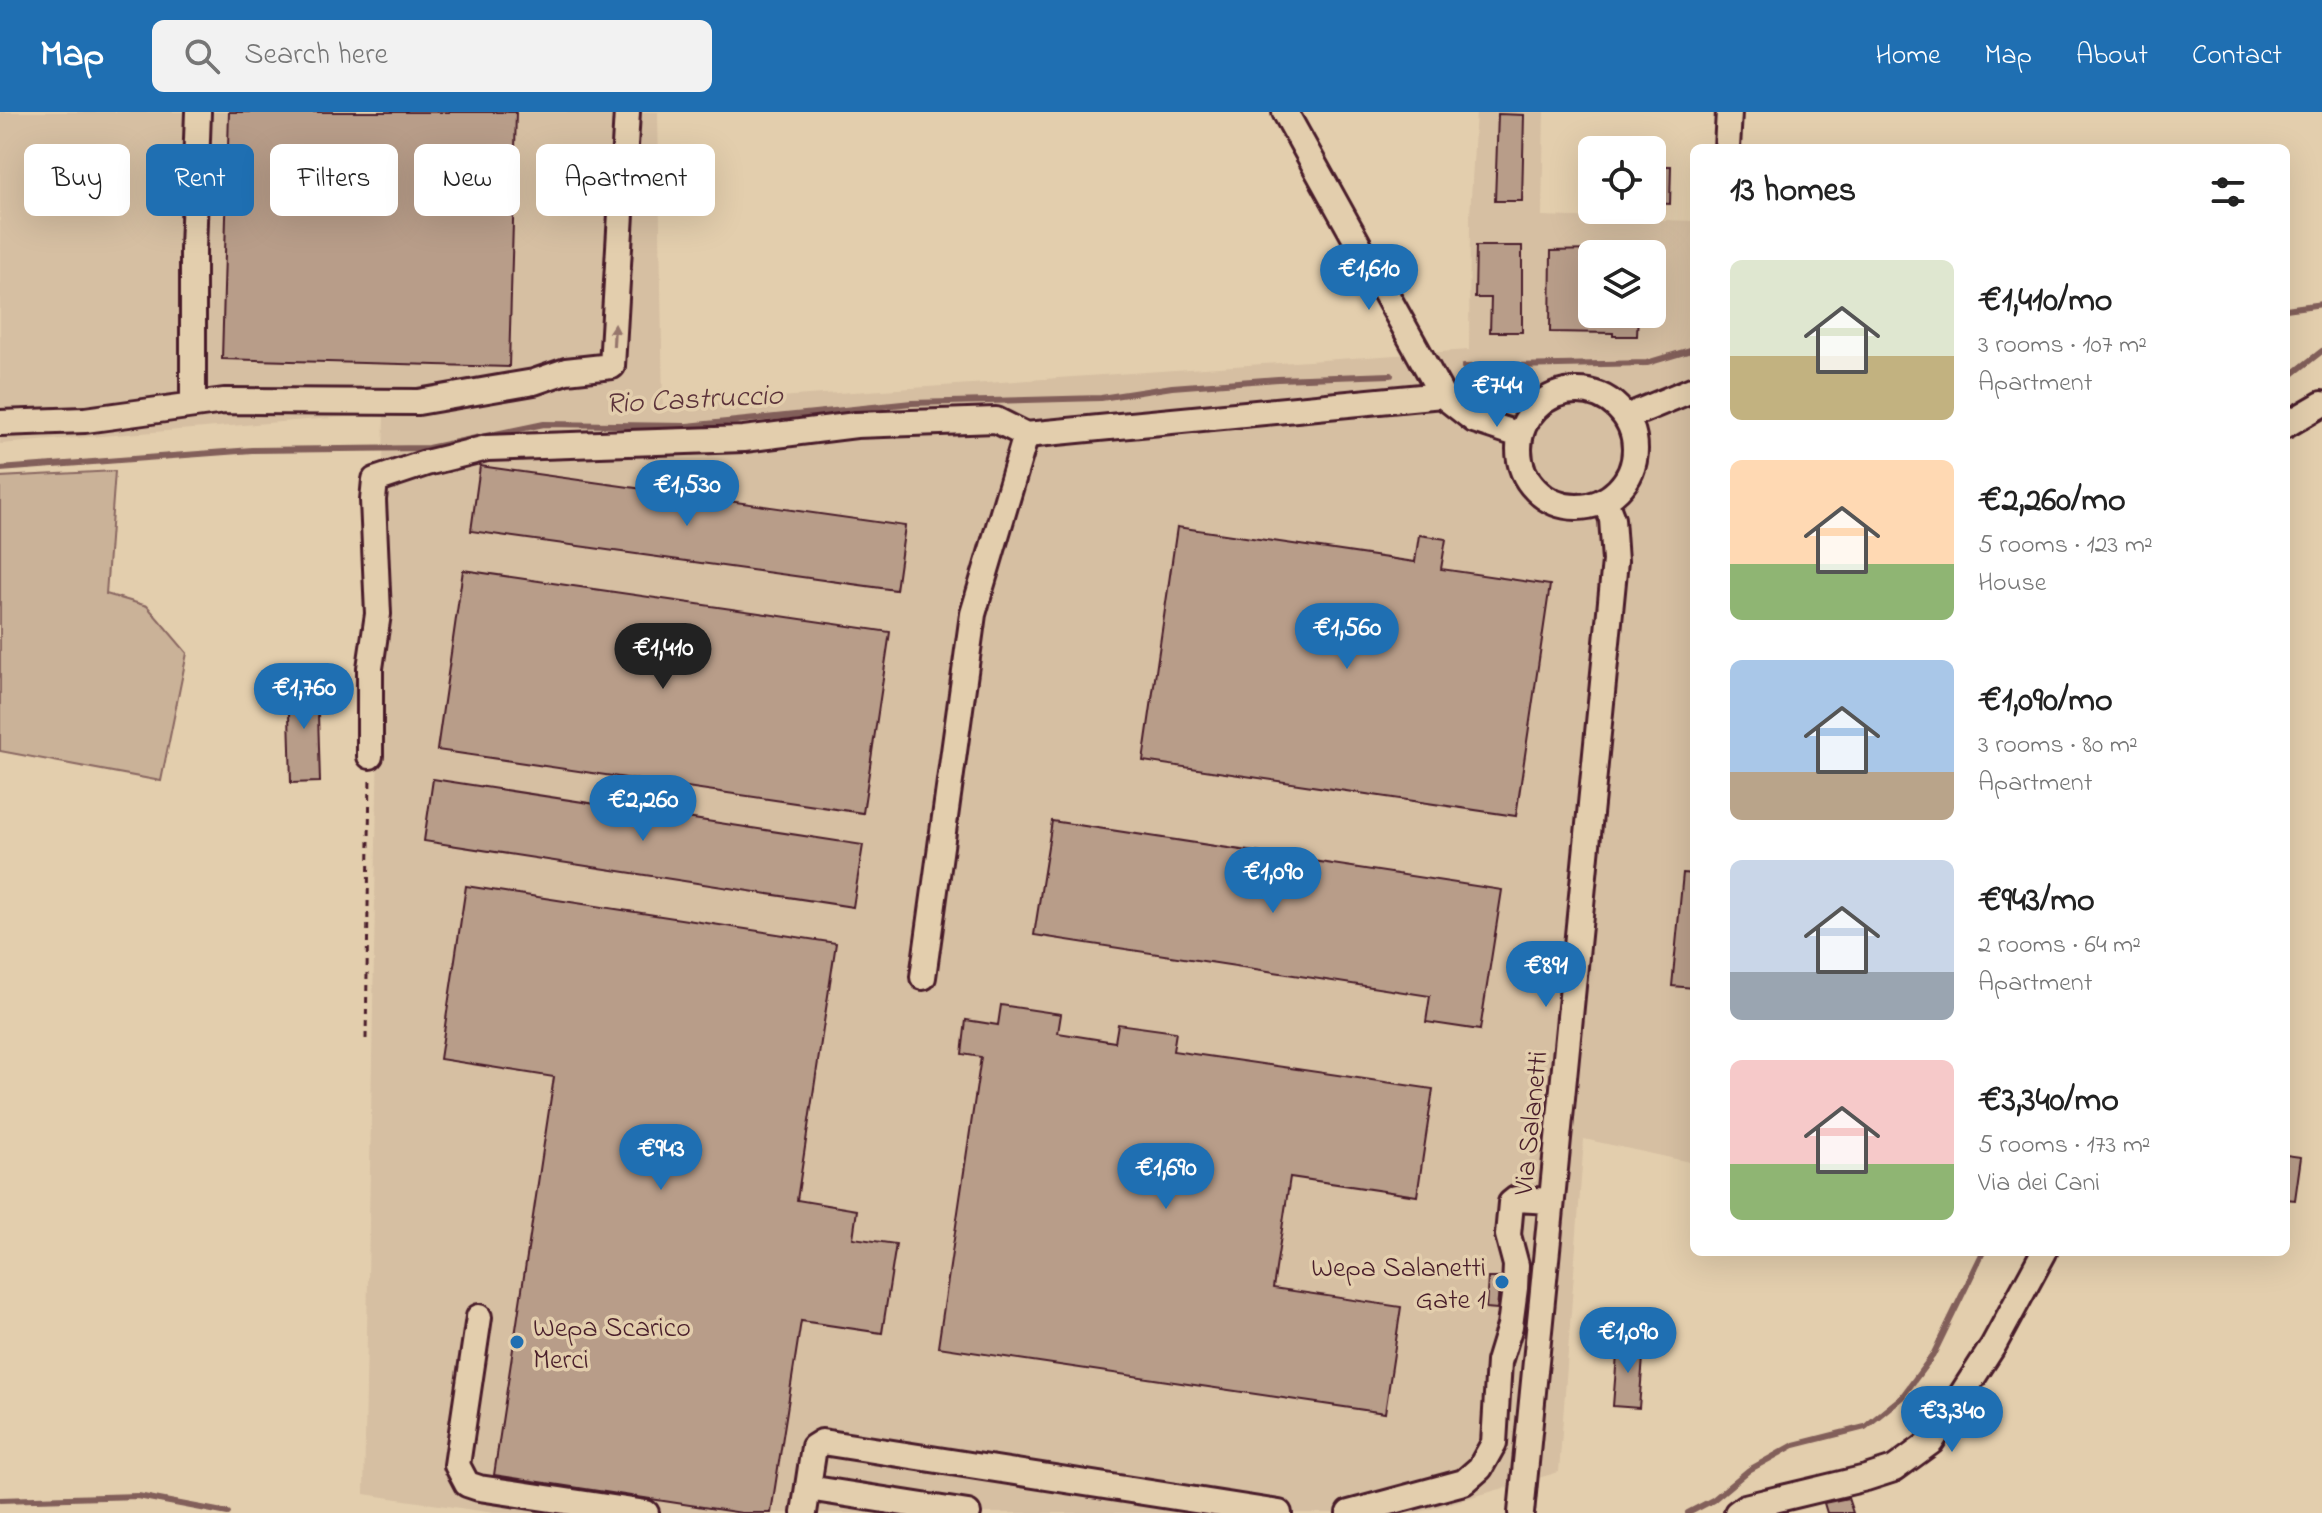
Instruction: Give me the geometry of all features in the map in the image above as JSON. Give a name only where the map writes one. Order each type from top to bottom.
[{"type":"street","points":[[193,405],[193,249],[198,112]]},
{"type":"street","points":[[0,423],[85,420],[224,401],[418,402],[534,382],[566,371],[612,366],[627,112]]},
{"type":"street","points":[[1285,112],[1442,395],[1474,420],[1520,435]]},
{"type":"street","points":[[1727,144],[1729,112]]},
{"type":"street","points":[[1577,390],[1596,393],[1613,402],[1626,417],[1634,434],[1636,454],[1631,472],[1620,489],[1605,501],[1568,507],[1549,501],[1534,489],[1523,473],[1519,454],[1520,435],[1528,417],[1541,403],[1558,393],[1577,390]]},
{"type":"street","points":[[1626,417],[1690,391]]},
{"type":"street","points":[[370,756],[370,668],[378,614],[373,500],[375,480],[487,448],[744,439],[856,425],[996,420],[1026,435],[1442,395]]},
{"type":"street","points":[[2290,423],[2322,404]]},
{"type":"street","points":[[923,977],[973,614],[1026,435]]},
{"type":"street","name":"Via Salanetti","points":[[1521,1513],[1615,561],[1612,519],[1605,501]]},
{"type":"street","points":[[1349,1513],[1464,1482],[1480,1468],[1494,1443],[1499,1362],[1510,1326],[1514,1295],[1516,1265],[1508,1235],[1511,1203],[1516,1199],[1551,1201]]},
{"type":"street","points":[[1737,1513],[1745,1507],[1894,1469],[1931,1442],[1993,1346],[2042,1256]]},
{"type":"street","points":[[479,1317],[457,1465],[467,1484],[646,1513]]},
{"type":"street","points":[[804,1513],[814,1447],[822,1442],[1279,1513]]},
{"type":"street","points":[[808,1488],[968,1513]]},
{"type":"path","points":[[366,1039],[370,756]]},
{"type":"shaded area","points":[[0,112],[658,112],[659,144],[536,144],[536,216],[660,216],[663,405],[1469,350],[1470,215],[1476,112],[1544,112],[1542,216],[1578,217],[1578,224],[1666,224],[1666,220],[1690,221],[1690,1162],[1584,1139],[1559,1472],[1417,1513],[494,1513],[364,1494],[384,414],[0,444]]},
{"type":"shaded area","points":[[115,471],[106,594],[147,606],[187,653],[161,781],[0,751],[0,477]]},
{"type":"building","points":[[229,112],[516,112],[515,144],[414,144],[414,216],[513,216],[509,367],[222,359],[226,216],[254,216],[254,144],[228,144]]},
{"type":"building","points":[[1498,114],[1524,115],[1522,201],[1495,201]]},
{"type":"building","points":[[1666,166],[1671,166],[1670,204],[1666,204]]},
{"type":"building","points":[[1476,246],[1522,246],[1522,332],[1490,332],[1491,298],[1475,298]]},
{"type":"building","points":[[1578,250],[1578,328],[1637,328],[1637,336],[1550,332],[1551,251]]},
{"type":"building","points":[[480,466],[905,526],[896,590],[471,531]]},
{"type":"building","points":[[1177,527],[1415,562],[1419,535],[1446,539],[1441,569],[1550,585],[1516,816],[1143,761]]},
{"type":"building","points":[[463,570],[890,632],[863,813],[437,750]]},
{"type":"building","points":[[317,679],[320,782],[291,783],[288,680]]},
{"type":"building","points":[[433,779],[863,845],[853,907],[424,841]]},
{"type":"building","points":[[1052,821],[1502,890],[1480,1030],[1426,1022],[1430,996],[1034,935]]},
{"type":"building","points":[[1683,873],[1690,874],[1690,988],[1672,986]]},
{"type":"building","points":[[466,886],[836,943],[797,1200],[857,1210],[853,1238],[896,1244],[882,1333],[801,1321],[771,1513],[742,1513],[494,1475],[554,1077],[440,1059]]},
{"type":"building","points":[[1001,1005],[1061,1014],[1058,1033],[1115,1042],[1118,1024],[1176,1032],[1173,1051],[1433,1089],[1417,1196],[1290,1177],[1273,1288],[1401,1307],[1385,1413],[938,1347],[981,1057],[962,1054],[966,1020],[998,1025]]},
{"type":"building","points":[[2290,1156],[2301,1157],[2295,1200],[2290,1199]]},
{"type":"building","points":[[1488,1278],[1500,1278],[1497,1309],[1486,1308]]},
{"type":"building","points":[[1618,1342],[1644,1345],[1639,1408],[1613,1406]]},
{"type":"building","points":[[1848,1498],[1853,1513],[1827,1513],[1824,1503]]},
{"type":"waterway","name":"Rio Castruccio","points":[[2290,308],[2322,304]]},
{"type":"waterway","name":"Rio Castruccio","points":[[1464,367],[1647,363],[1690,350]]},
{"type":"waterway","points":[[2290,376],[2322,351]]},
{"type":"waterway","name":"Rio Castruccio","points":[[0,469],[252,450],[428,448],[544,424],[687,426],[912,403],[1101,398],[1172,387],[1391,375]]},
{"type":"waterway","points":[[1688,1513],[1713,1500],[1749,1470],[1794,1445],[1865,1427],[1902,1397],[1933,1355],[1981,1256]]},
{"type":"waterway","points":[[0,1500],[138,1496],[228,1513]]},
{"type":"place","name":"Wepa Salanetti Gate 1","points":[[1502,1282]]},
{"type":"place","name":"Wepa Scarico Merci","points":[[517,1342]]}]
